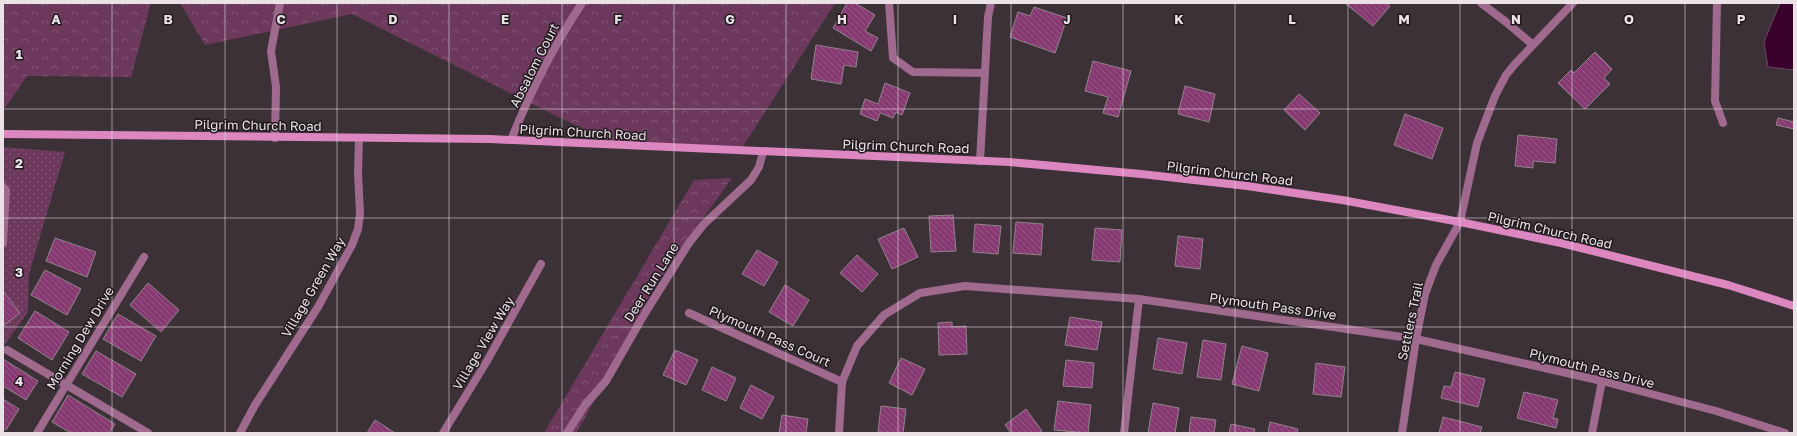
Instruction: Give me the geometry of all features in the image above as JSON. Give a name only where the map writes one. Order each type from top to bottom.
[{"type":"street","points":[[275,138],[276,87],[271,51],[280,3]]},
{"type":"street","name":"Absalom Court","points":[[511,140],[521,115],[570,21],[582,3]]},
{"type":"street","points":[[889,3],[893,58],[913,72],[985,73]]},
{"type":"street","points":[[980,161],[990,3]]},
{"type":"street","points":[[1481,3],[1532,44]]},
{"type":"street","name":"Settlers Trail","points":[[1402,433],[1416,339],[1425,294],[1433,272],[1460,222],[1476,143],[1495,96],[1506,76],[1532,44],[1573,3]]},
{"type":"street","points":[[1717,3],[1715,101],[1723,123]]},
{"type":"street","name":"Pilgrim Church Road","points":[[3,134],[511,140],[980,161],[1190,179],[1342,200],[1561,243],[1728,285],[1794,306]]},
{"type":"street","name":"Village Green Way","points":[[240,433],[318,307],[352,245],[358,229],[360,214],[358,172],[359,139]]},
{"type":"street","name":"Deer Run Lane","points":[[567,433],[585,405],[606,381],[645,313],[689,243],[704,224],[751,180],[759,167],[763,152]]},
{"type":"street","points":[[3,187],[6,190],[3,243]]},
{"type":"street","name":"Morning Dew Drive","points":[[37,433],[144,257]]},
{"type":"street","name":"Village View Way","points":[[443,433],[487,361],[541,264]]},
{"type":"street","name":"Plymouth Pass Drive","points":[[839,433],[842,382],[857,346],[884,314],[920,293],[965,286],[1139,299],[1416,339],[1602,382],[1716,411],[1785,433]]},
{"type":"street","points":[[1124,433],[1139,299]]},
{"type":"street","name":"Plymouth Pass Court","points":[[689,313],[842,382]]},
{"type":"street","points":[[7,350],[148,433]]},
{"type":"street","points":[[1592,433],[1602,382]]},
{"type":"green space","points":[[3,3],[151,3],[131,77],[27,76],[3,111]]},
{"type":"green space","points":[[180,3],[835,3],[740,151],[615,145],[352,14],[205,45]]},
{"type":"green space","points":[[3,147],[65,152],[29,274],[28,312],[3,347]]},
{"type":"green space","points":[[732,178],[654,287],[576,433],[544,433],[694,180]]},
{"type":"shaded area","points":[[1780,3],[1794,3],[1794,70],[1768,67],[1764,42]]},
{"type":"building","points":[[847,3],[855,3],[875,15],[865,31],[878,38],[871,51],[833,28]]},
{"type":"building","points":[[1345,3],[1386,3],[1390,6],[1373,26]]},
{"type":"building","points":[[1034,7],[1067,18],[1055,53],[1010,37],[1018,12],[1030,16]]},
{"type":"building","points":[[816,45],[858,52],[856,67],[844,65],[841,84],[811,79]]},
{"type":"building","points":[[1595,52],[1612,69],[1604,78],[1610,84],[1585,109],[1558,83],[1571,70],[1574,73]]},
{"type":"building","points":[[1093,61],[1131,71],[1118,117],[1103,113],[1108,97],[1085,91]]},
{"type":"building","points":[[885,83],[910,93],[902,115],[896,112],[893,118],[880,113],[877,121],[860,114],[865,99],[878,104]]},
{"type":"building","points":[[1185,86],[1215,94],[1209,122],[1178,114]]},
{"type":"building","points":[[1299,94],[1320,113],[1305,130],[1284,110]]},
{"type":"building","points":[[1405,114],[1443,128],[1432,159],[1394,145]]},
{"type":"building","points":[[1778,118],[1794,122],[1794,129],[1776,125]]},
{"type":"building","points":[[1518,135],[1557,139],[1555,163],[1533,161],[1533,168],[1515,166]]},
{"type":"building","points":[[953,215],[956,251],[931,252],[929,216]]},
{"type":"building","points":[[1016,222],[1043,224],[1041,255],[1013,253]]},
{"type":"building","points":[[975,224],[1001,226],[998,254],[973,252]]},
{"type":"building","points":[[904,228],[918,257],[892,269],[878,239]]},
{"type":"building","points":[[1095,228],[1122,230],[1120,262],[1092,260]]},
{"type":"building","points":[[1178,236],[1203,239],[1200,269],[1175,266]]},
{"type":"building","points":[[55,238],[96,252],[87,277],[46,261]]},
{"type":"building","points":[[757,250],[778,262],[764,286],[742,274]]},
{"type":"building","points":[[857,255],[878,274],[862,292],[840,273]]},
{"type":"building","points":[[45,270],[81,289],[67,315],[31,295]]},
{"type":"building","points":[[148,283],[179,310],[161,332],[130,305]]},
{"type":"building","points":[[785,285],[809,300],[793,326],[769,312]]},
{"type":"building","points":[[3,291],[20,313],[3,326]]},
{"type":"building","points":[[35,311],[69,332],[52,360],[18,338]]},
{"type":"building","points":[[118,314],[156,336],[141,361],[103,339]]},
{"type":"building","points":[[1070,317],[1102,322],[1097,350],[1065,345]]},
{"type":"building","points":[[952,322],[952,327],[966,326],[967,354],[939,355],[938,323]]},
{"type":"building","points":[[1158,338],[1187,343],[1182,374],[1153,369]]},
{"type":"building","points":[[1203,340],[1226,344],[1221,380],[1197,377]]},
{"type":"building","points":[[1242,346],[1268,353],[1259,391],[1232,384]]},
{"type":"building","points":[[675,350],[698,360],[686,385],[663,375]]},
{"type":"building","points":[[96,351],[136,374],[122,397],[82,374]]},
{"type":"building","points":[[901,358],[925,369],[912,395],[889,383]]},
{"type":"building","points":[[3,359],[38,381],[26,400],[3,386]]},
{"type":"building","points":[[1066,360],[1094,363],[1092,388],[1063,386]]},
{"type":"building","points":[[1316,363],[1345,367],[1341,397],[1313,394]]},
{"type":"building","points":[[712,367],[736,378],[726,401],[702,390]]},
{"type":"building","points":[[1455,372],[1485,379],[1478,407],[1441,398],[1444,386],[1451,387]]},
{"type":"building","points":[[751,385],[774,397],[762,419],[740,408]]},
{"type":"building","points":[[1524,392],[1558,400],[1553,418],[1558,419],[1556,428],[1517,418]]},
{"type":"building","points":[[68,395],[115,424],[109,433],[71,433],[52,422]]},
{"type":"building","points":[[3,399],[19,409],[6,430],[3,428]]},
{"type":"building","points":[[1058,401],[1091,405],[1088,433],[1054,430]]},
{"type":"building","points":[[1153,403],[1179,408],[1175,433],[1148,433]]},
{"type":"building","points":[[881,406],[906,409],[903,433],[878,432]]},
{"type":"building","points":[[1026,409],[1042,431],[1039,433],[1011,433],[1005,425]]},
{"type":"building","points":[[782,415],[808,419],[806,433],[779,433]]},
{"type":"building","points":[[1191,417],[1216,420],[1214,433],[1189,433]]},
{"type":"building","points":[[1443,417],[1482,427],[1480,433],[1439,433]]},
{"type":"building","points":[[375,420],[395,433],[367,433]]},
{"type":"building","points":[[1270,422],[1298,429],[1297,433],[1268,433]]},
{"type":"building","points":[[1231,424],[1255,429],[1254,433],[1229,433]]}]
